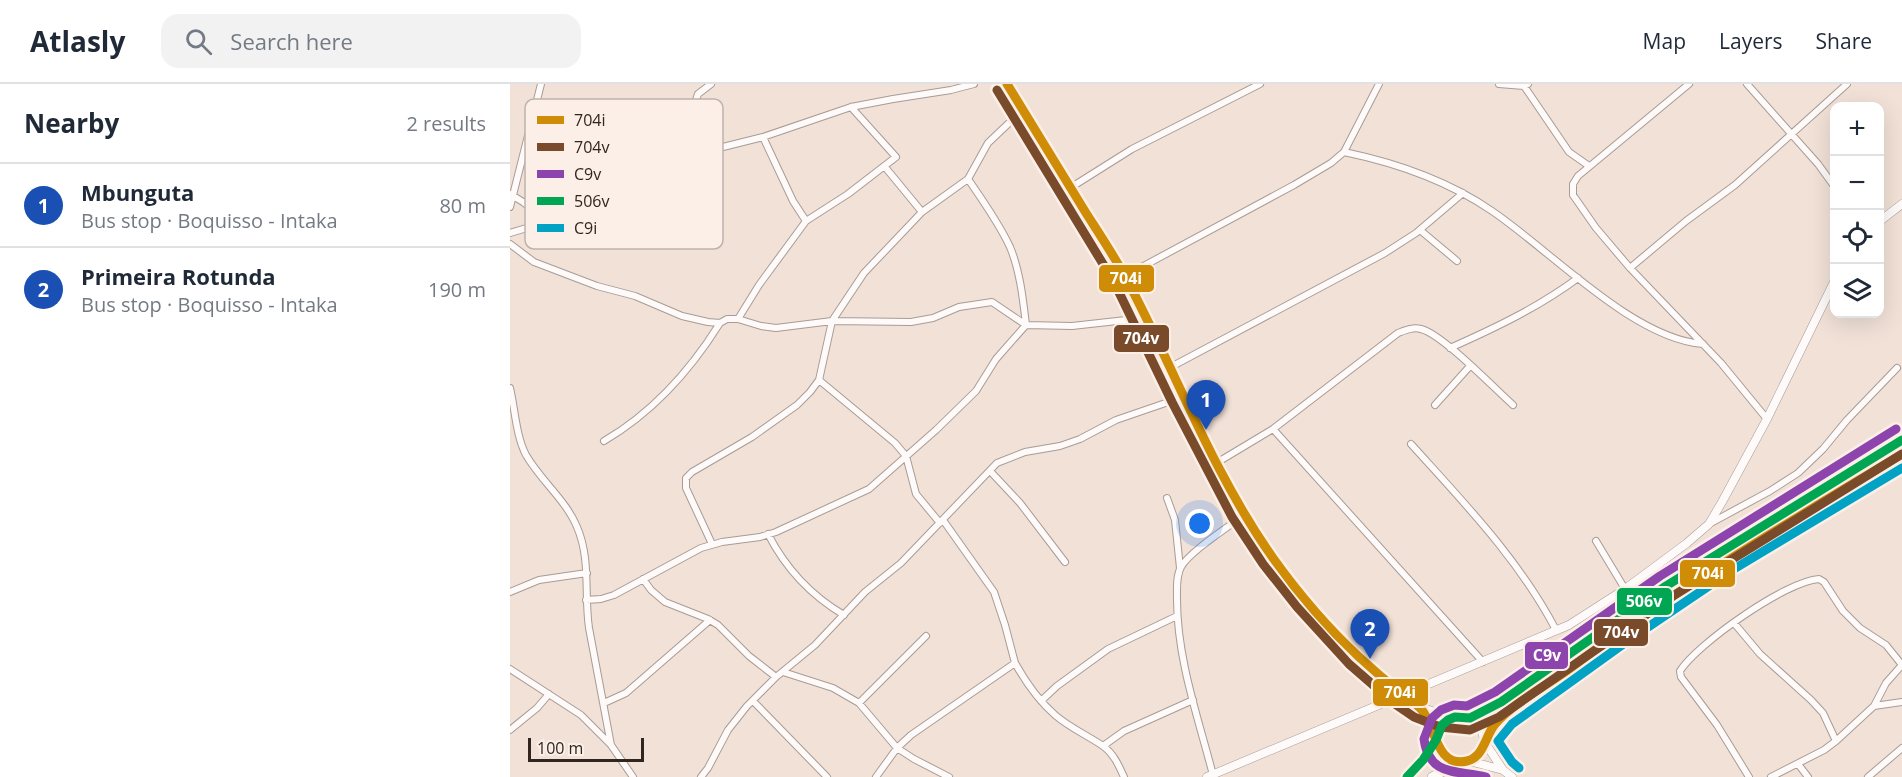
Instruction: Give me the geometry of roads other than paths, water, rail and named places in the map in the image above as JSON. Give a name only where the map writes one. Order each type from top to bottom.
[{"type":"main road","points":[[1407,777],[1423,760],[1436,740],[1442,725],[1448,720],[1467,717],[1501,702],[1628,612],[1728,546],[1902,440]]},
{"type":"main road","points":[[1432,777],[1480,753],[1492,728],[1504,716],[1619,632],[1728,559],[1902,454]]},
{"type":"main road","points":[[1467,717],[1482,729],[1484,741]]},
{"type":"main road","points":[[1436,740],[1441,753],[1446,758],[1464,762]]},
{"type":"street","points":[[537,99],[541,84]]},
{"type":"street","points":[[696,99],[698,94],[711,84]]},
{"type":"street","points":[[723,147],[851,107],[975,84]]},
{"type":"street","points":[[1070,188],[1132,149],[1260,84]]},
{"type":"street","points":[[1125,276],[1331,163],[1344,152],[1379,84]]},
{"type":"street","points":[[1499,84],[1526,85],[1569,152],[1589,166]]},
{"type":"street","points":[[1689,84],[1578,176],[1573,184],[1573,195],[1596,228],[1630,268],[1721,363],[1767,419]]},
{"type":"street","points":[[1747,84],[1830,180]]},
{"type":"street","points":[[1630,268],[1686,221],[1735,185],[1847,84]]},
{"type":"street","points":[[1010,85],[1023,113],[1125,276],[1183,397],[1245,514],[1273,558],[1306,600],[1357,655],[1403,695],[1420,707],[1443,715],[1467,717]]},
{"type":"street","points":[[738,319],[759,285],[806,221],[895,159],[895,154],[851,107]]},
{"type":"street","points":[[712,544],[686,488],[686,478],[692,472],[752,437],[797,405],[819,380],[832,321],[864,273],[922,212],[968,179],[988,143],[1023,113]]},
{"type":"street","points":[[763,136],[793,201],[806,221]]},
{"type":"street","points":[[510,207],[525,145]]},
{"type":"street","points":[[1344,152],[1399,165],[1463,193],[1535,242],[1633,319],[1678,339],[1703,344]]},
{"type":"street","points":[[885,167],[922,212]]},
{"type":"street","points":[[968,179],[1001,228],[1011,249],[1026,325]]},
{"type":"street","points":[[1169,368],[1349,273],[1420,230],[1463,193]]},
{"type":"street","points":[[512,195],[525,205]]},
{"type":"street","points":[[1884,218],[1902,204]]},
{"type":"street","points":[[510,233],[525,229]]},
{"type":"street","points":[[1420,230],[1457,261]]},
{"type":"street","points":[[510,244],[534,262],[597,286],[648,300],[682,316],[720,323]]},
{"type":"street","points":[[1450,348],[1552,297],[1578,278]]},
{"type":"street","points":[[1709,524],[1767,419],[1830,290]]},
{"type":"street","points":[[604,441],[644,414],[666,393],[709,342],[720,323],[727,319],[738,319],[776,328],[832,321],[910,322],[933,318],[967,305],[992,302],[1026,325],[1072,326],[1126,320],[1131,324],[1144,346],[1170,401]]},
{"type":"street","points":[[586,600],[614,595],[681,558],[712,544],[768,534],[786,528],[869,489],[976,391],[996,359],[1026,325]]},
{"type":"street","points":[[1218,462],[1273,429],[1398,333],[1412,328],[1420,328],[1429,332],[1450,348],[1512,405]]},
{"type":"street","points":[[1435,405],[1470,366]]},
{"type":"street","points":[[1167,498],[1175,520],[1180,568],[1177,585],[1177,616],[1180,653],[1210,776],[1569,625],[1625,589],[1709,524],[1798,473],[1824,449],[1847,420],[1897,368]]},
{"type":"street","points":[[819,380],[895,444],[906,456],[916,494],[941,521],[994,592],[1015,663],[1041,701],[1075,730],[1103,746],[1118,763],[1124,777]]},
{"type":"street","points":[[510,388],[525,454],[566,508],[577,527],[587,573],[586,600],[592,646],[610,745]]},
{"type":"street","points":[[701,777],[735,720],[776,677],[815,645],[865,592],[901,563],[997,463],[1080,439],[1116,420],[1183,397]]},
{"type":"street","points":[[1273,429],[1483,662]]},
{"type":"street","points":[[1411,444],[1504,548],[1556,630]]},
{"type":"street","points":[[990,471],[1020,503],[1065,562]]},
{"type":"street","points":[[1180,568],[1190,557],[1245,514]]},
{"type":"street","points":[[768,534],[782,560],[806,589],[844,615]]},
{"type":"street","points":[[1596,541],[1625,589]]},
{"type":"street","points":[[510,592],[539,580],[587,573]]},
{"type":"street","points":[[643,579],[651,590],[665,602],[718,625],[749,656],[776,677]]},
{"type":"street","points":[[1749,777],[1717,725],[1681,677],[1680,671],[1734,623],[1780,592],[1802,581],[1819,579],[1824,582],[1860,628],[1886,645],[1902,665],[1886,683],[1874,706],[1836,741],[1824,750],[1771,777]]},
{"type":"street","points":[[1041,701],[1108,649],[1177,616]]},
{"type":"street","points":[[604,703],[614,700],[633,687],[710,620]]},
{"type":"street","points":[[1734,623],[1760,654],[1811,700],[1822,714],[1836,741]]},
{"type":"street","points":[[860,703],[926,636]]},
{"type":"street","points":[[876,777],[897,748],[922,727],[1015,663]]},
{"type":"street","points":[[510,669],[581,715],[610,745],[630,776]]},
{"type":"street","points":[[783,672],[833,688],[860,703],[897,748],[949,777]]},
{"type":"street","points":[[510,730],[537,708],[549,694]]},
{"type":"street","points":[[1103,746],[1124,731],[1193,700]]},
{"type":"street","points":[[753,701],[824,776]]},
{"type":"street","points":[[1874,706],[1901,705]]},
{"type":"street","points":[[1420,707],[1429,721],[1436,740]]},
{"type":"street","points":[[1484,741],[1503,770],[1512,777]]},
{"type":"street","points":[[1868,777],[1902,748]]},
{"type":"street","points":[[1464,762],[1503,770]]},
{"type":"street","points":[[1798,764],[1808,777]]},
{"type":"place","name":"Mbunguta","points":[[1206,430]]},
{"type":"place","name":"Primeira Rotunda","points":[[1370,659]]}]
